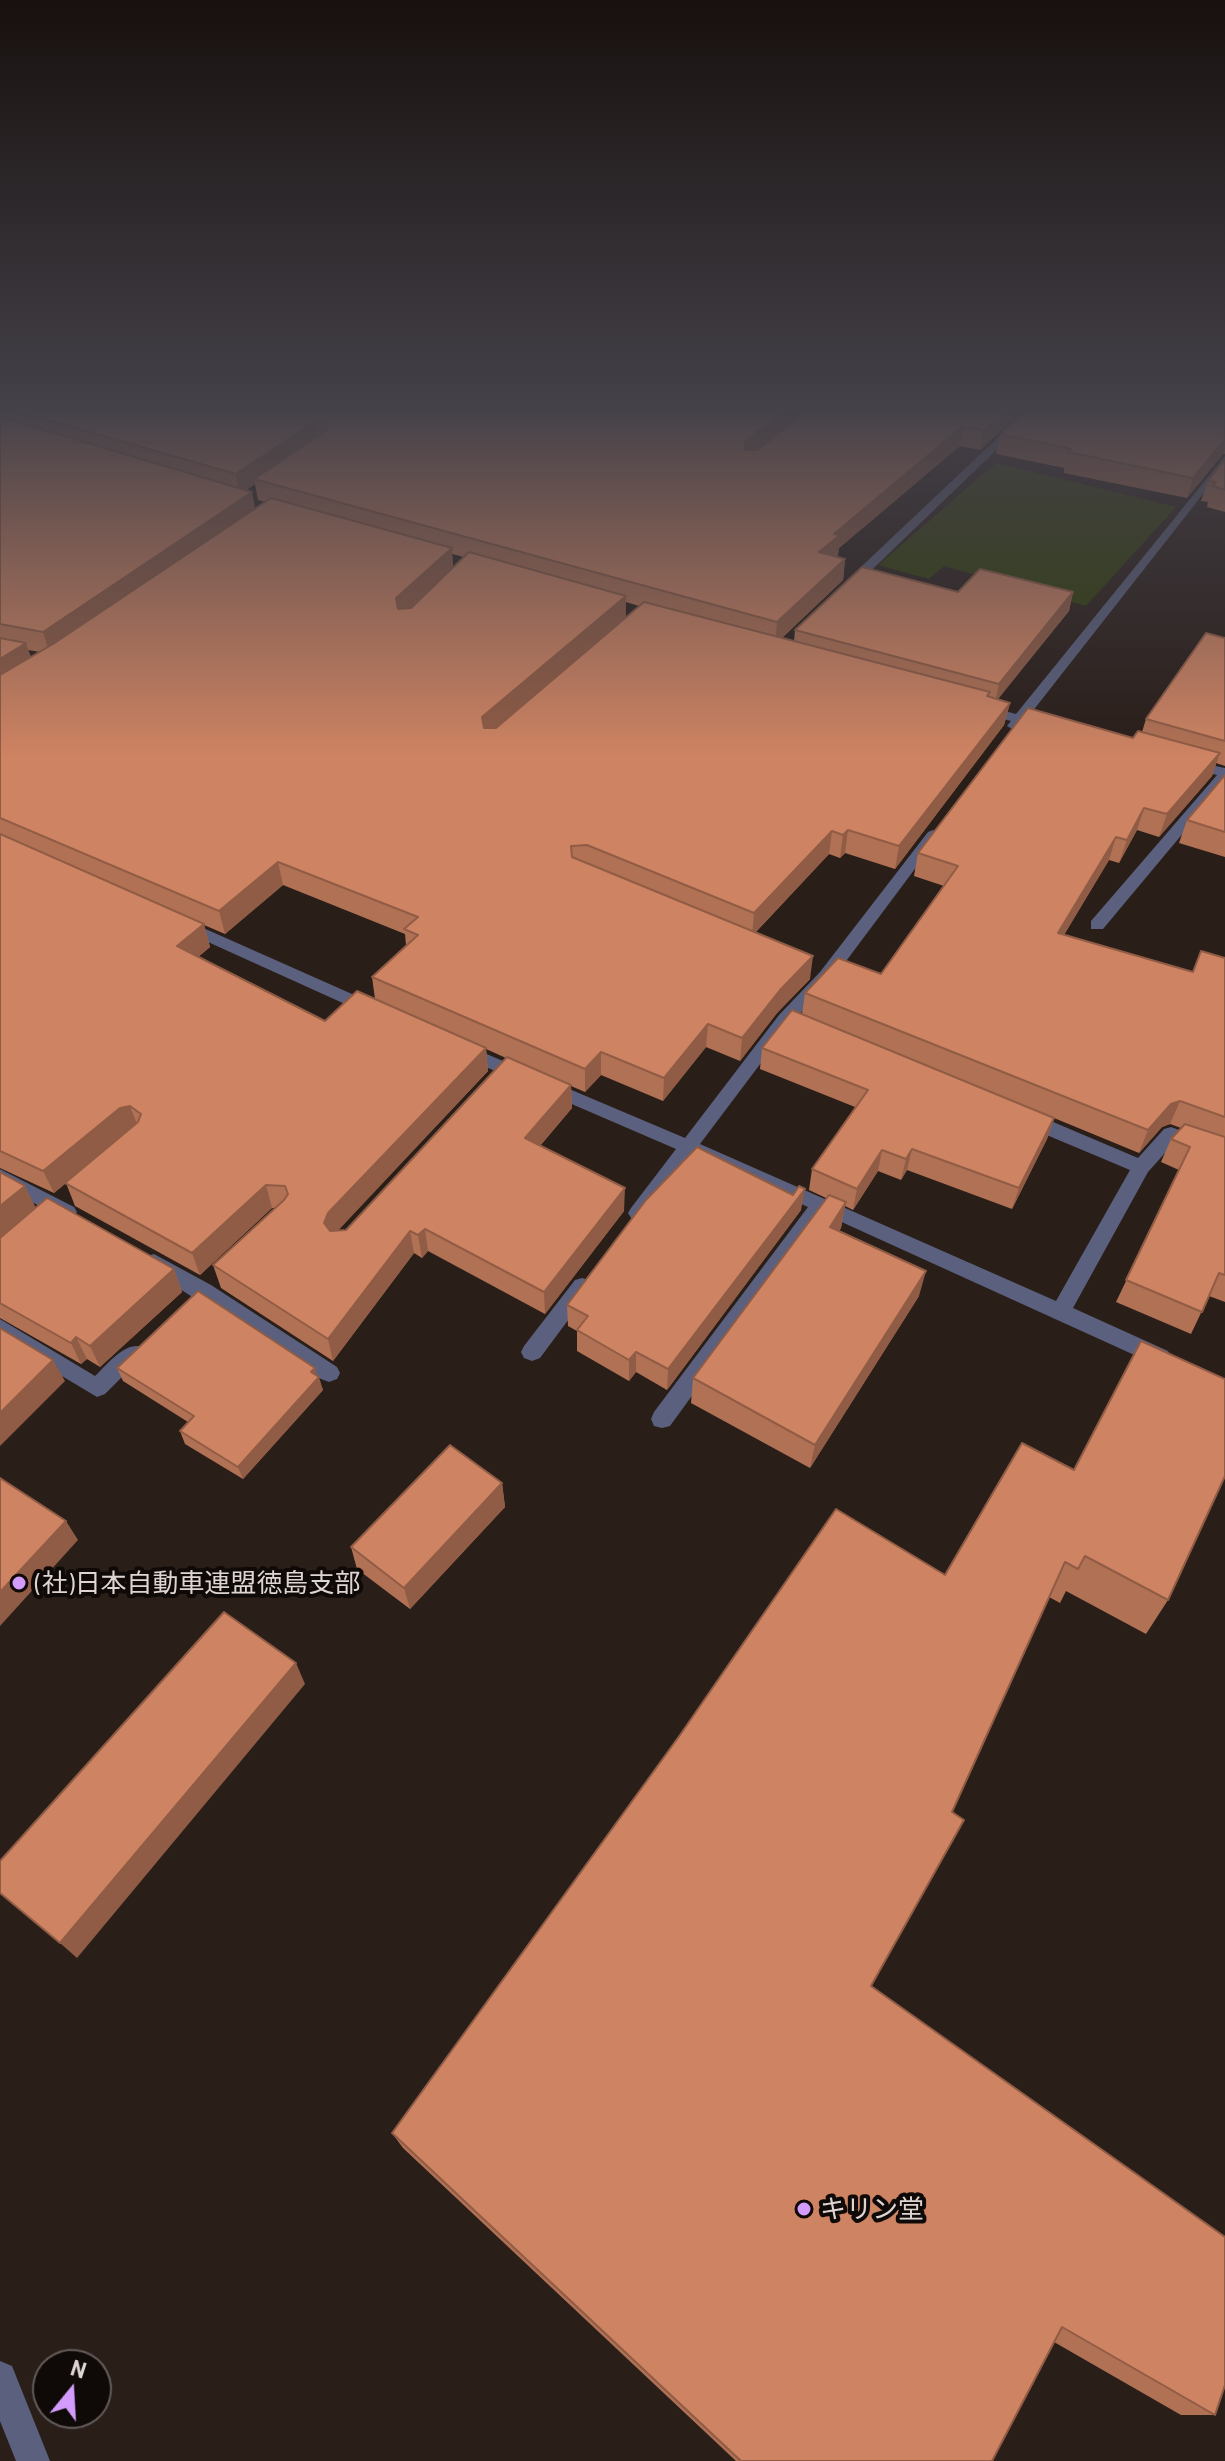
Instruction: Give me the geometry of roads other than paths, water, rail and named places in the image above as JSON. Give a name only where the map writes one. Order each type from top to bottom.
[{"type":"street","points":[[835,598],[911,526]]},
{"type":"street","points":[[1001,744],[1172,526]]},
{"type":"street","points":[[974,707],[1063,731]]},
{"type":"street","points":[[1097,925],[1224,772],[1178,762]]},
{"type":"street","points":[[624,1232],[688,1147],[792,1022],[819,973],[946,817]]},
{"type":"street","points":[[158,913],[388,1017]]},
{"type":"street","points":[[446,1043],[499,1075],[688,1147],[1184,1368]]},
{"type":"street","points":[[1013,1113],[1141,1167]]},
{"type":"street","points":[[1060,1313],[1141,1167],[1171,1134],[1225,1155]]},
{"type":"street","points":[[0,1176],[82,1221]]},
{"type":"street","points":[[662,1419],[821,1204]]},
{"type":"street","points":[[136,1252],[210,1285],[329,1373]]},
{"type":"street","points":[[532,1352],[596,1268]]},
{"type":"street","points":[[183,1310],[210,1285]]},
{"type":"street","points":[[0,1328],[97,1388],[151,1339]]},
{"type":"street","points":[[0,2378],[33,2461]]},
{"type":"place","name":"(社)日本自動車連盟徳島支部","points":[[19,1583]]},
{"type":"place","name":"キリン堂","points":[[804,2209]]}]
